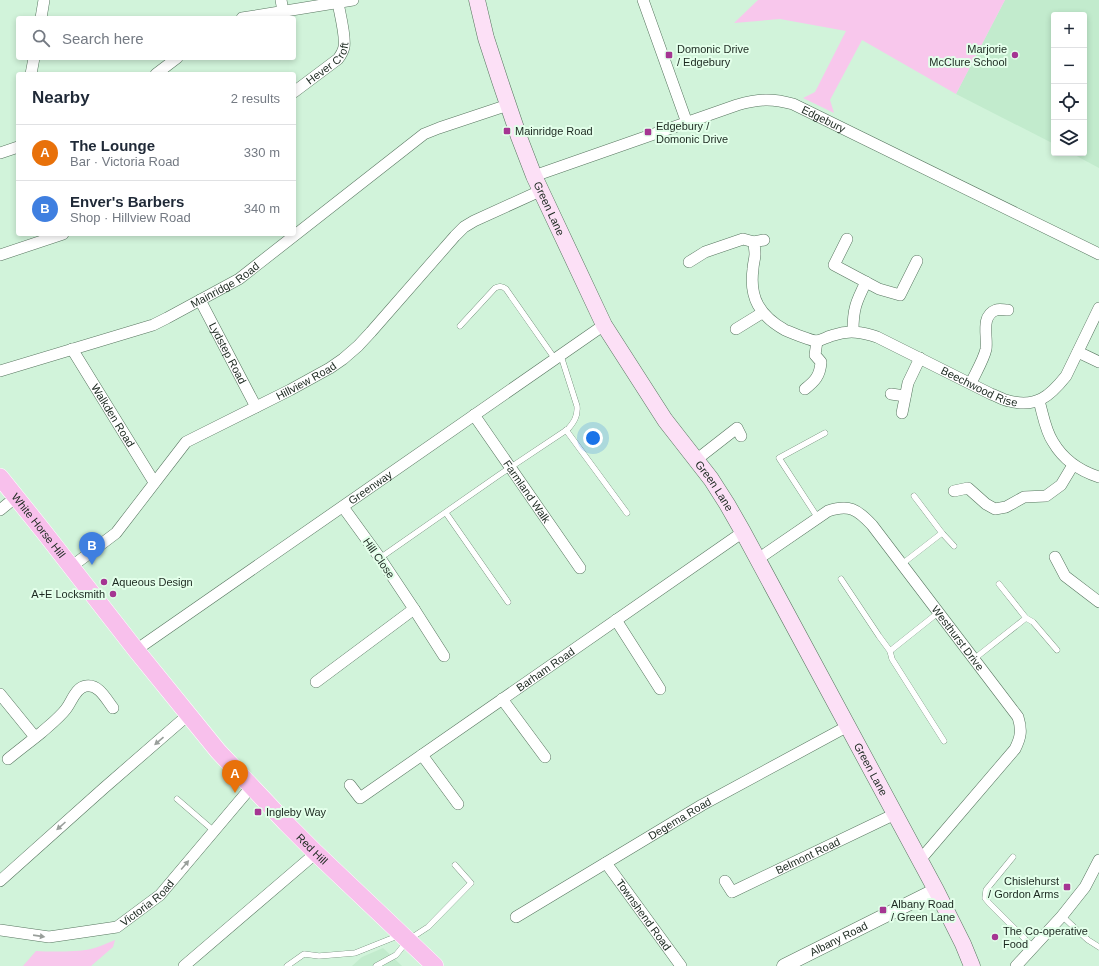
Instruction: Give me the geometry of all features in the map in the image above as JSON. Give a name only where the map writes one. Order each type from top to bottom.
[{"type":"main road","name":"Green Lane","points":[[477,0],[486,38],[508,105],[534,176],[604,325],[665,420],[727,504],[936,890],[963,944],[972,966]]},
{"type":"main road","name":"White Horse Hill","points":[[0,477],[136,650]]},
{"type":"main road","name":"Red Hill","points":[[136,650],[218,751],[316,852],[435,966]]},
{"type":"street","points":[[41,16],[44,0]]},
{"type":"street","points":[[249,16],[282,6],[338,3],[353,0]]},
{"type":"street","points":[[643,0],[687,123]]},
{"type":"street","name":"Hever Croft","points":[[296,90],[338,59],[343,52],[344,40],[338,3]]},
{"type":"street","points":[[31,72],[34,60]]},
{"type":"street","points":[[159,72],[174,60]]},
{"type":"street","name":"Edgebury","points":[[534,176],[752,101],[773,100],[793,104],[1099,254]]},
{"type":"street","name":"Mainridge Road","points":[[296,234],[424,134],[508,105]]},
{"type":"street","points":[[0,153],[16,148]]},
{"type":"street","name":"Hillview Road","points":[[71,567],[116,533],[186,442],[290,390],[330,368],[348,355],[372,332],[464,227],[540,191]]},
{"type":"street","points":[[0,255],[57,236]]},
{"type":"street","name":"Mainridge Road","points":[[0,371],[153,325],[239,279],[294,236]]},
{"type":"street","points":[[847,239],[834,265],[879,289],[900,295],[917,261]]},
{"type":"street","points":[[689,262],[705,252],[743,240],[759,241],[752,269],[752,287],[756,301],[762,313],[777,325],[792,333],[817,341],[815,355],[821,362],[820,371],[814,381],[805,389]]},
{"type":"street","points":[[853,331],[855,306],[866,282]]},
{"type":"street","name":"Lydstep Road","points":[[200,300],[256,407]]},
{"type":"street","name":"Beechwood Rise","points":[[817,341],[839,333],[853,331],[862,332],[877,337],[1009,401],[1026,403],[1039,400],[1050,394],[1066,376],[1099,308]]},
{"type":"street","points":[[971,383],[986,351],[986,322],[988,315],[996,310],[1008,310]]},
{"type":"street","points":[[736,329],[762,313]]},
{"type":"street","name":"Greenway","points":[[136,650],[604,325]]},
{"type":"street","name":"Walkden Road","points":[[72,349],[154,482]]},
{"type":"street","points":[[1078,352],[1099,362]]},
{"type":"street","points":[[902,413],[908,383],[920,358]]},
{"type":"street","points":[[891,394],[905,396]]},
{"type":"street","points":[[1039,400],[1052,442],[1073,465],[1089,474],[1099,477]]},
{"type":"street","name":"Farmland Walk","points":[[474,415],[580,568]]},
{"type":"street","points":[[696,460],[738,429]]},
{"type":"street","points":[[954,491],[968,488],[986,504],[995,509],[1006,507],[1024,497],[1046,496],[1061,486],[1073,465]]},
{"type":"street","points":[[0,510],[16,497]]},
{"type":"street","name":"Hill Close","points":[[343,507],[380,558],[444,656]]},
{"type":"street","name":"Westhurst Drive","points":[[758,559],[828,511],[838,508],[851,509],[863,516],[872,525],[1018,717],[1021,727],[1019,740],[1015,749],[920,860]]},
{"type":"street","name":"Barham Road","points":[[350,785],[360,798],[743,532]]},
{"type":"street","points":[[1054,557],[1065,576],[1099,602]]},
{"type":"street","points":[[316,682],[414,609]]},
{"type":"street","points":[[616,620],[660,688]]},
{"type":"street","points":[[8,759],[66,709],[81,687],[94,686],[113,708]]},
{"type":"street","points":[[0,694],[35,737]]},
{"type":"street","points":[[502,699],[545,757]]},
{"type":"street","points":[[0,881],[188,715]]},
{"type":"street","name":"Degema Road","points":[[516,917],[702,806],[848,726]]},
{"type":"street","points":[[422,755],[458,804]]},
{"type":"street","name":"Victoria Road","points":[[0,930],[50,937],[117,928],[160,895],[252,786]]},
{"type":"street","name":"Belmont Road","points":[[725,881],[732,892],[895,814]]},
{"type":"street","points":[[184,966],[316,852]]},
{"type":"street","points":[[1016,966],[1062,916],[1085,887],[1099,860]]},
{"type":"street","name":"Townshend Road","points":[[606,863],[681,966]]},
{"type":"street","name":"Albany Road","points":[[784,966],[936,890]]},
{"type":"lane","points":[[380,558],[566,430],[573,423],[578,412],[558,357],[506,288],[499,286],[495,288],[460,326]]},
{"type":"lane","points":[[566,430],[627,513]]},
{"type":"lane","points":[[818,518],[779,458],[825,433]]},
{"type":"lane","points":[[914,496],[942,533],[954,546]]},
{"type":"lane","points":[[446,513],[508,602]]},
{"type":"lane","points":[[902,564],[942,533]]},
{"type":"lane","points":[[842,579],[878,636],[890,651],[892,659],[944,741]]},
{"type":"lane","points":[[999,584],[1026,618],[1032,622],[1057,650]]},
{"type":"lane","points":[[890,651],[939,612]]},
{"type":"lane","points":[[974,659],[1026,618]]},
{"type":"lane","points":[[178,799],[214,831]]},
{"type":"lane","points":[[1013,857],[986,890],[986,898],[988,903],[1033,947]]},
{"type":"lane","points":[[287,966],[304,954],[319,956],[355,953],[405,937],[428,927],[471,883],[455,865]]},
{"type":"lane","points":[[1062,916],[1088,940],[1099,947]]},
{"type":"lane","points":[[376,966],[396,954],[405,937]]},
{"type":"shaded area","points":[[758,0],[1005,0],[956,94],[862,40],[830,100],[834,113],[803,98],[815,92],[846,31],[780,19],[734,23]]},
{"type":"shaded area","name":"Marjorie McClure School","points":[[1005,0],[1099,0],[1099,168],[1077,156],[1087,156],[1087,12],[1051,12],[1051,142],[956,94]]},
{"type":"shaded area","points":[[115,940],[113,947],[91,966],[23,966],[36,951],[64,952],[85,950]]},
{"type":"shaded area","points":[[383,948],[402,966],[352,966],[362,957]]},
{"type":"place","name":"Domonic Drive / Edgebury","points":[[669,55]]},
{"type":"place","name":"Marjorie McClure School","points":[[1015,55]]},
{"type":"place","name":"Mainridge Road","points":[[507,131]]},
{"type":"place","name":"Edgebury / Domonic Drive","points":[[648,132]]},
{"type":"place","name":"Enver's Barbers","points":[[92,565]]},
{"type":"place","name":"Aqueous Design","points":[[104,582]]},
{"type":"place","name":"A+E Locksmith","points":[[113,594]]},
{"type":"place","name":"The Lounge","points":[[235,793]]},
{"type":"place","name":"Ingleby Way","points":[[258,812]]},
{"type":"place","name":"Chislehurst / Gordon Arms","points":[[1067,887]]},
{"type":"place","name":"Albany Road / Green Lane","points":[[883,910]]},
{"type":"place","name":"The Co-operative Food","points":[[995,937]]}]
